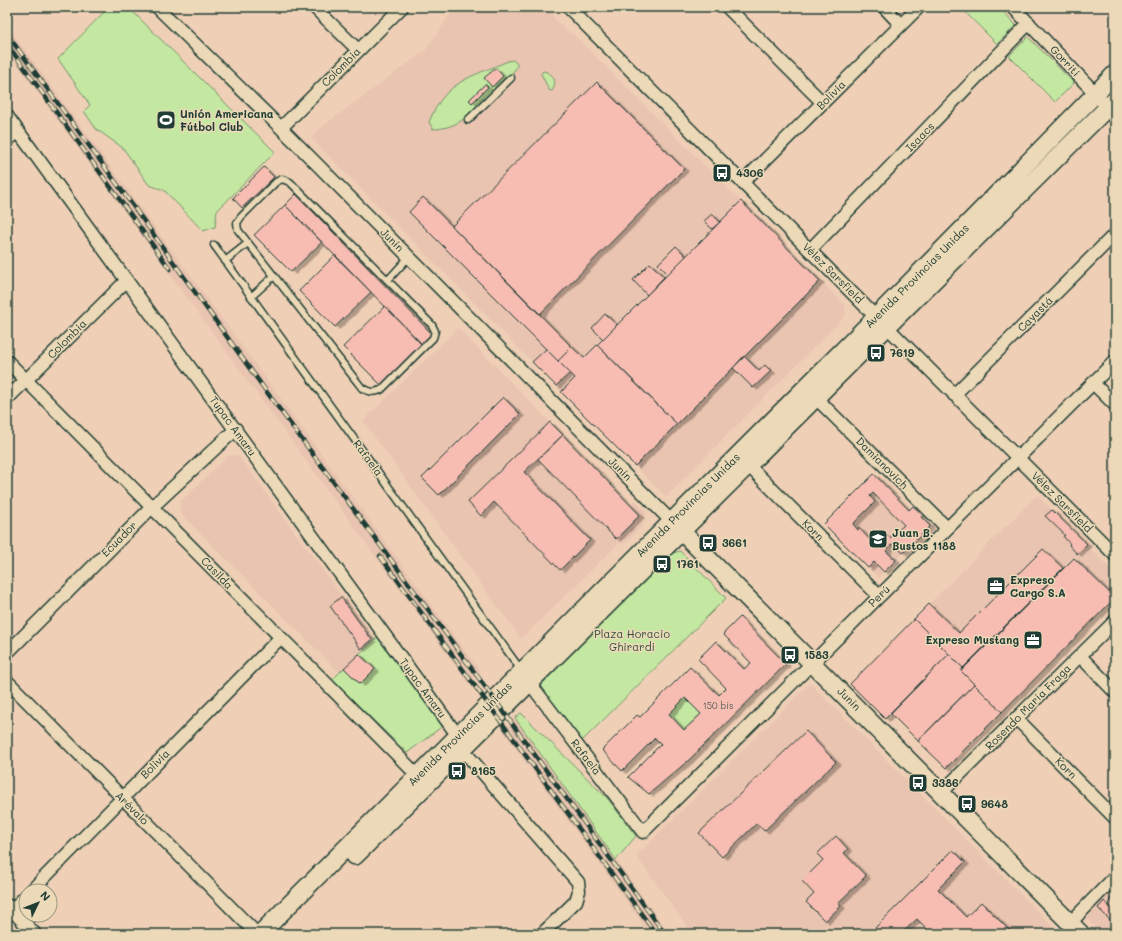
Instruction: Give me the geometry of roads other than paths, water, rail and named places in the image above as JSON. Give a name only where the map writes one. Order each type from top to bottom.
[{"type":"main road","name":"Avenida Provincias Unidas","points":[[276,934],[422,780],[882,322],[1115,74]]},
{"type":"main road","name":"Avenida Provincias Unidas","points":[[677,526],[748,465],[816,398],[882,322],[1112,109]]},
{"type":"main road","name":"Junín","points":[[677,526],[1075,928]]},
{"type":"main road","name":"Avenida Provincias Unidas","points":[[259,934],[422,780]]},
{"type":"street","name":"Junín","points":[[157,7],[281,128],[677,526]]},
{"type":"street","points":[[314,7],[358,50]]},
{"type":"street","name":"Colombia","points":[[281,128],[402,7]]},
{"type":"street","name":"Vélez Sarsfield","points":[[568,7],[1115,555]]},
{"type":"street","points":[[727,7],[822,103]]},
{"type":"street","points":[[884,7],[901,24]]},
{"type":"street","name":"Bolivia","points":[[743,182],[919,7]]},
{"type":"street","name":"Gorriti","points":[[1014,7],[1112,109]]},
{"type":"street","name":"Isaacs","points":[[810,250],[1030,23]]},
{"type":"street","name":"Tupac Amaru","points":[[7,116],[236,430],[460,742],[578,882],[579,891],[576,901],[542,934]]},
{"type":"street","points":[[7,142],[18,131]]},
{"type":"street","name":"Cayastá","points":[[954,395],[1115,234]]},
{"type":"street","name":"Colombia","points":[[7,399],[127,280]]},
{"type":"street","name":"Casilda","points":[[7,361],[422,780]]},
{"type":"street","name":"Perú","points":[[643,832],[1115,361]]},
{"type":"street","points":[[1093,383],[1115,405]]},
{"type":"street","name":"Damianovich","points":[[816,398],[947,528]]},
{"type":"street","name":"Ecuador","points":[[7,653],[152,507],[236,430]]},
{"type":"street","name":"Korn","points":[[748,465],[879,596]]},
{"type":"street","name":"Rosendo María Fraga","points":[[941,793],[1115,620]]},
{"type":"street","name":"Bolivia","points":[[39,883],[280,638]]},
{"type":"street","points":[[1080,656],[1115,692]]},
{"type":"street","name":"Rafaela","points":[[526,677],[643,832]]},
{"type":"street","name":"Arévalo","points":[[7,681],[259,934]]},
{"type":"street","name":"Korn","points":[[1016,718],[1115,818]]},
{"type":"street","points":[[1075,928],[1115,877]]},
{"type":"street","points":[[18,903],[9,910],[35,934]]},
{"type":"lane","points":[[468,120],[511,78]]},
{"type":"lane","points":[[282,179],[290,182],[432,325],[435,331],[433,338],[381,390],[369,392],[362,388],[274,276],[238,230],[237,223],[241,217],[276,182],[282,179]]},
{"type":"lane","points":[[225,261],[248,243]]},
{"type":"lane","name":"Rafaela","points":[[214,245],[526,677]]},
{"type":"lane","points":[[388,280],[409,257]]},
{"type":"lane","points":[[251,297],[274,276]]},
{"type":"railway","points":[[7,34],[266,391],[495,700],[665,934]]},
{"type":"railway","points":[[7,44],[170,269]]},
{"type":"railway","points":[[380,556],[656,934]]},
{"type":"place","name":"Unión Americana Fútbol Club","points":[[166,120]]},
{"type":"place","name":"4306","points":[[722,173]]},
{"type":"place","name":"7619","points":[[876,353]]},
{"type":"place","name":"Juan B. Bustos 1188","points":[[878,539]]},
{"type":"place","name":"3661","points":[[708,543]]},
{"type":"place","name":"1761","points":[[662,564]]},
{"type":"place","name":"Expreso Cargo S.A","points":[[996,586]]},
{"type":"place","name":"Expreso Mustang","points":[[1033,640]]},
{"type":"place","name":"1583","points":[[790,655]]},
{"type":"place","name":"8165","points":[[457,771]]},
{"type":"place","name":"3386","points":[[918,783]]},
{"type":"place","name":"9648","points":[[967,804]]},
{"type":"park label","name":"Plaza Horacio Ghirardi","points":[[632,640]]}]
